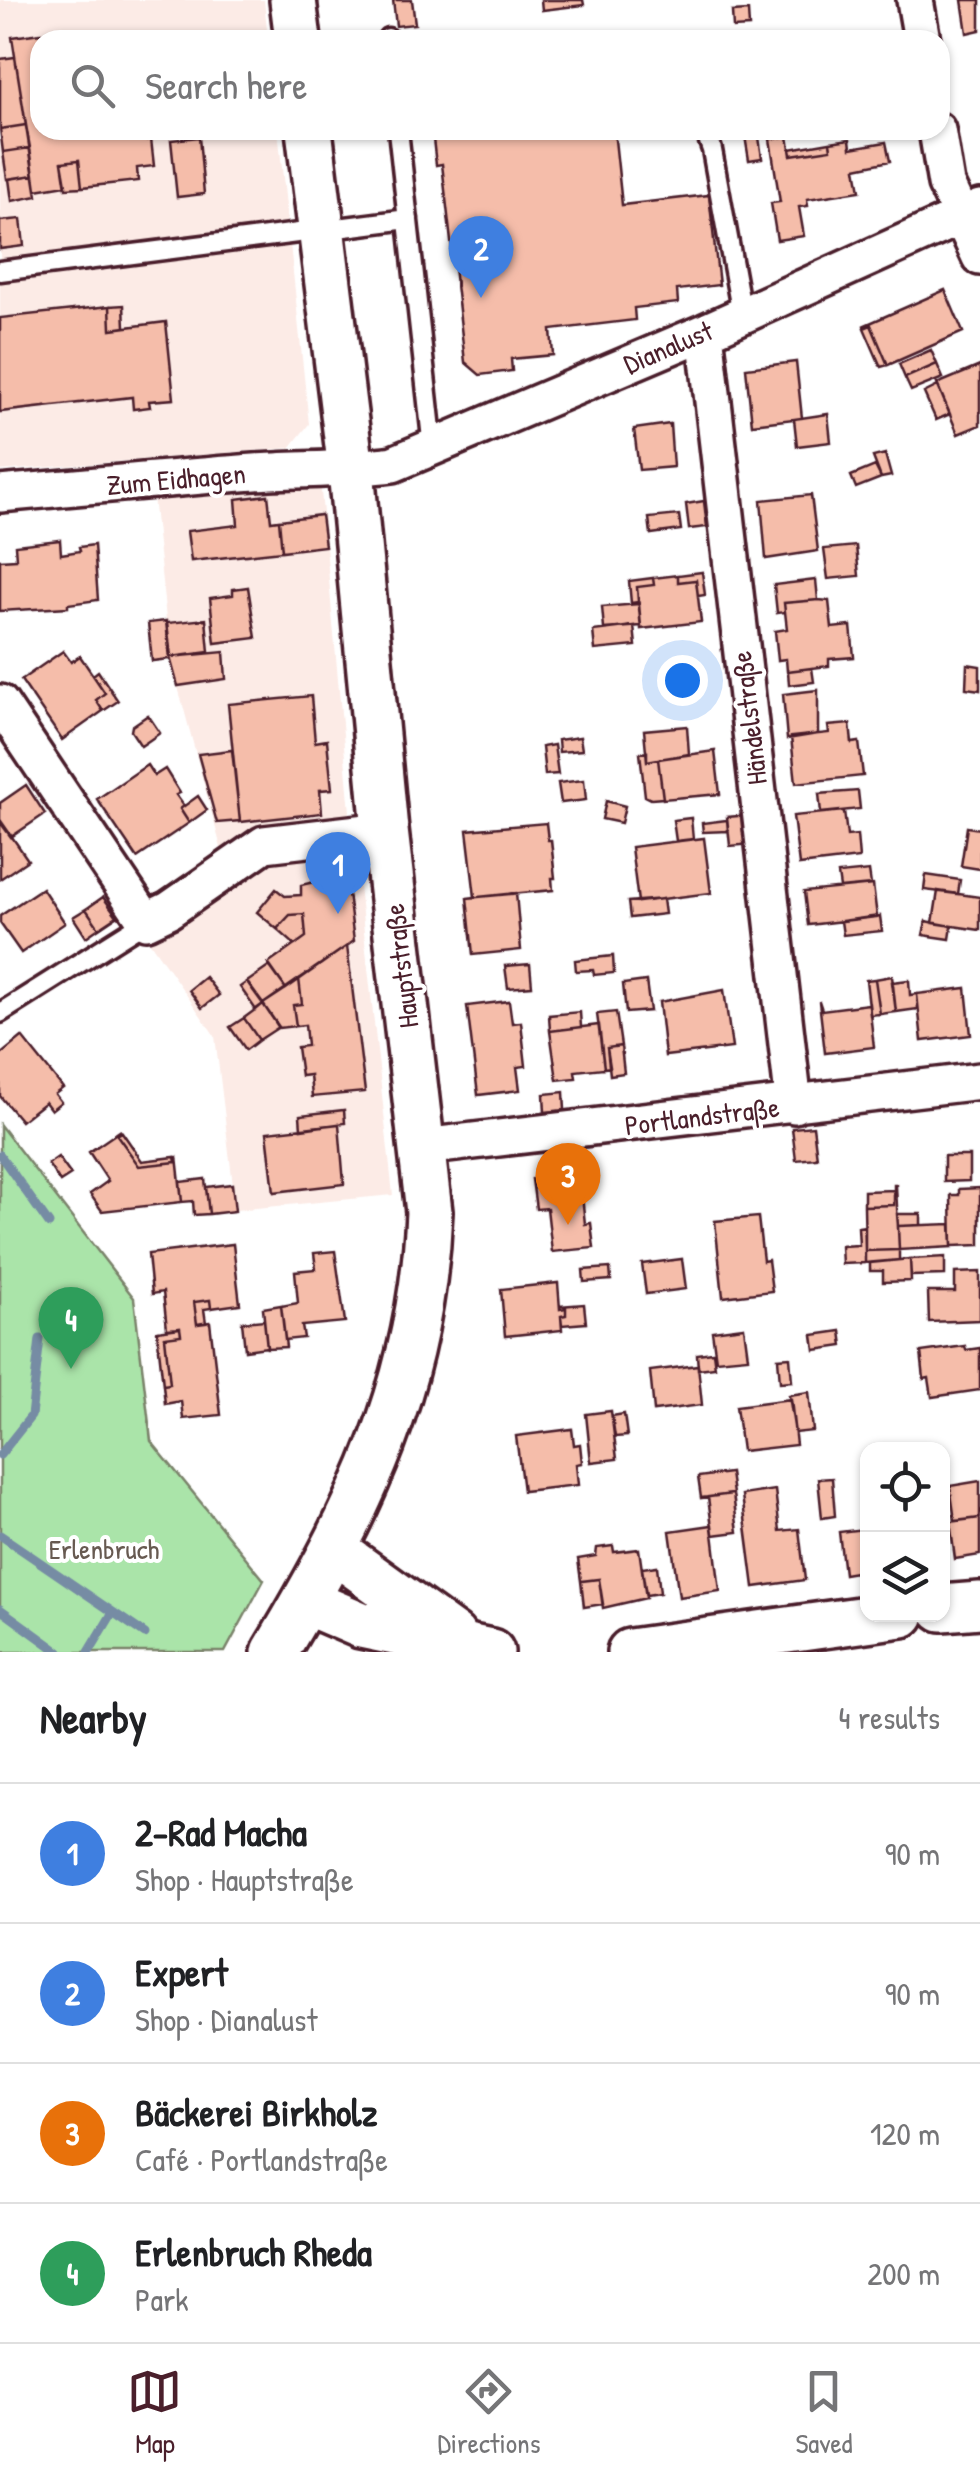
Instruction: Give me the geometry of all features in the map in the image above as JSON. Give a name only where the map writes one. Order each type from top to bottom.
[{"type":"street","points":[[293,0],[297,30]]},
{"type":"street","points":[[915,0],[920,30]]},
{"type":"street","name":"Hauptstraße","points":[[275,1652],[366,1489],[392,1422],[427,1271],[429,1212],[385,830],[352,470],[310,140]]},
{"type":"street","points":[[939,140],[946,184],[970,212],[980,258]]},
{"type":"street","name":"Dianalust","points":[[352,470],[394,464],[433,448],[742,316],[970,212]]},
{"type":"street","name":"Händelstraße","points":[[705,332],[794,1105]]},
{"type":"street","name":"Zum Eidhagen","points":[[0,494],[306,468],[352,470]]},
{"type":"street","points":[[0,703],[146,921],[170,910],[264,844],[385,830]]},
{"type":"street","name":"Portlandstraße","points":[[423,1147],[980,1081]]},
{"type":"street","points":[[334,1550],[386,1590],[481,1650]]},
{"type":"street","points":[[306,1601],[361,1624],[481,1650]]},
{"type":"street","points":[[950,1607],[980,1605]]},
{"type":"street","points":[[630,1652],[860,1620]]},
{"type":"lane","points":[[399,140],[433,448]]},
{"type":"lane","points":[[708,140],[742,316]]},
{"type":"lane","points":[[0,271],[408,219]]},
{"type":"lane","points":[[0,1013],[146,921]]},
{"type":"shaded area","points":[[0,0],[264,0],[267,30],[30,30],[30,140],[279,140],[309,424],[290,448],[0,471]]},
{"type":"shaded area","points":[[320,480],[350,812],[340,824],[224,859],[170,657],[153,497]]},
{"type":"shaded area","points":[[341,849],[356,859],[393,1195],[236,1210],[215,1036],[149,941],[269,857]]},
{"type":"green space","name":"Erlenbruch","points":[[0,1125],[134,1298],[151,1441],[264,1580],[225,1652],[0,1652]]},
{"type":"building","points":[[393,0],[412,0],[415,24],[396,26]]},
{"type":"building","points":[[541,0],[583,0],[584,5],[542,10]]},
{"type":"building","points":[[962,0],[980,0],[980,30],[967,33]]},
{"type":"building","points":[[748,11],[749,27],[733,28],[732,12]]},
{"type":"building","points":[[30,35],[30,140],[151,140],[154,166],[137,168],[138,181],[82,187],[79,160],[62,162],[66,185],[36,190],[12,37]]},
{"type":"building","points":[[15,57],[26,125],[0,129],[0,59]]},
{"type":"building","points":[[26,125],[30,148],[3,152],[0,129]]},
{"type":"building","points":[[171,140],[199,140],[204,194],[177,197]]},
{"type":"building","points":[[433,140],[615,140],[622,205],[709,195],[719,285],[677,290],[678,303],[634,308],[635,320],[551,330],[553,355],[511,359],[512,371],[480,375],[465,362],[442,164],[436,165]]},
{"type":"building","points":[[746,140],[759,140],[762,158],[749,160]]},
{"type":"building","points":[[770,140],[789,140],[791,155],[831,149],[830,142],[843,140],[850,140],[851,148],[886,142],[890,161],[856,168],[860,191],[807,199],[808,206],[799,207],[804,236],[777,240],[771,203],[780,202]]},
{"type":"building","points":[[830,142],[831,149],[791,155],[790,149]]},
{"type":"building","points":[[30,148],[34,175],[7,179],[3,152]]},
{"type":"building","points":[[79,160],[82,187],[66,188],[62,162]]},
{"type":"building","points":[[34,175],[37,196],[12,201],[9,179]]},
{"type":"building","points":[[21,219],[24,246],[0,249],[0,221]]},
{"type":"building","points":[[945,290],[963,332],[888,365],[871,325],[863,326]]},
{"type":"building","points":[[124,305],[125,327],[111,329],[110,306]]},
{"type":"building","points":[[110,306],[111,329],[166,322],[174,399],[149,401],[150,407],[133,409],[132,397],[0,412],[0,318]]},
{"type":"building","points":[[871,325],[888,365],[881,367],[864,328]]},
{"type":"building","points":[[931,350],[937,364],[905,378],[899,364]]},
{"type":"building","points":[[796,362],[802,418],[752,424],[746,368]]},
{"type":"building","points":[[937,364],[943,378],[911,391],[905,378]]},
{"type":"building","points":[[980,366],[980,425],[958,434],[937,384]]},
{"type":"building","points":[[938,386],[950,414],[936,420],[924,393]]},
{"type":"building","points":[[828,414],[831,442],[797,446],[794,419]]},
{"type":"building","points":[[670,424],[673,467],[639,470],[634,429]]},
{"type":"building","points":[[885,454],[891,476],[881,478],[873,457]]},
{"type":"building","points":[[875,466],[881,478],[856,488],[851,476]]},
{"type":"building","points":[[268,495],[271,521],[279,520],[282,551],[191,561],[187,531],[238,525],[236,499]]},
{"type":"building","points":[[811,495],[818,551],[766,559],[761,500]]},
{"type":"building","points":[[704,501],[707,527],[689,529],[686,504]]},
{"type":"building","points":[[321,515],[325,546],[282,551],[279,520]]},
{"type":"building","points":[[679,515],[681,530],[651,534],[649,518]]},
{"type":"building","points":[[60,540],[61,554],[94,545],[98,600],[68,607],[0,611],[0,560],[16,559],[15,545]]},
{"type":"building","points":[[856,546],[859,576],[828,579],[824,549]]},
{"type":"building","points":[[702,572],[705,595],[698,596],[696,580],[678,582],[678,575]]},
{"type":"building","points":[[678,575],[678,582],[696,580],[701,622],[641,629],[637,587],[654,585],[653,578]]},
{"type":"building","points":[[653,578],[654,585],[637,587],[638,602],[631,603],[629,581]]},
{"type":"building","points":[[816,580],[818,600],[784,603],[785,612],[777,613],[774,585]]},
{"type":"building","points":[[248,587],[256,638],[215,643],[210,598],[233,595],[233,589]]},
{"type":"building","points":[[829,601],[832,628],[851,626],[854,657],[829,659],[829,666],[787,671],[786,659],[778,660],[775,631],[787,629],[784,603]]},
{"type":"building","points":[[639,604],[641,626],[604,629],[602,607]]},
{"type":"building","points":[[206,619],[209,652],[171,657],[167,623]]},
{"type":"building","points":[[166,621],[170,659],[152,661],[148,623]]},
{"type":"building","points":[[634,626],[636,646],[595,650],[593,631]]},
{"type":"building","points":[[63,651],[71,662],[80,656],[105,693],[96,700],[103,711],[62,740],[21,680]]},
{"type":"building","points":[[224,652],[226,679],[178,686],[170,657]]},
{"type":"building","points":[[967,664],[980,666],[980,690],[966,688]]},
{"type":"building","points":[[812,668],[814,682],[789,685],[788,671]]},
{"type":"building","points":[[98,671],[118,701],[103,711],[96,700],[105,693],[93,675]]},
{"type":"building","points":[[818,690],[818,734],[787,739],[783,694]]},
{"type":"building","points":[[311,696],[315,742],[327,740],[332,789],[320,790],[322,813],[240,822],[228,704]]},
{"type":"building","points":[[148,715],[160,733],[141,746],[132,726]]},
{"type":"building","points":[[850,724],[852,743],[859,742],[863,776],[796,783],[791,737],[829,733],[828,726]]},
{"type":"building","points":[[687,726],[689,754],[647,761],[644,730]]},
{"type":"building","points":[[580,737],[582,750],[559,752],[558,740]]},
{"type":"building","points":[[554,745],[558,774],[545,775],[542,747]]},
{"type":"building","points":[[232,750],[240,821],[217,823],[198,754]]},
{"type":"building","points":[[715,751],[720,794],[663,799],[658,759]]},
{"type":"building","points":[[647,752],[647,761],[658,759],[663,798],[645,796],[640,753]]},
{"type":"building","points":[[147,765],[154,776],[165,769],[180,793],[176,795],[184,806],[180,809],[189,823],[137,858],[97,799]]},
{"type":"building","points":[[584,780],[586,800],[561,803],[558,783]]},
{"type":"building","points":[[26,785],[45,814],[11,837],[0,822],[0,803]]},
{"type":"building","points":[[858,791],[860,809],[821,813],[819,794]]},
{"type":"building","points":[[198,796],[207,810],[189,823],[180,809]]},
{"type":"building","points":[[606,801],[625,806],[621,823],[602,819]]},
{"type":"building","points":[[844,811],[847,836],[857,835],[859,858],[799,865],[793,816]]},
{"type":"building","points":[[750,815],[753,844],[730,846],[727,817]]},
{"type":"building","points":[[691,818],[693,839],[676,841],[673,820]]},
{"type":"building","points":[[727,820],[728,831],[703,832],[702,823]]},
{"type":"building","points":[[0,822],[28,860],[0,879]]},
{"type":"building","points":[[546,823],[555,878],[553,890],[467,898],[475,897],[467,830]]},
{"type":"building","points":[[967,827],[980,829],[980,869],[961,866]]},
{"type":"building","points":[[704,838],[711,893],[638,902],[631,847]]},
{"type":"building","points":[[869,871],[871,885],[840,888],[838,874]]},
{"type":"building","points":[[926,875],[960,880],[958,894],[924,890]]},
{"type":"building","points":[[346,878],[354,941],[286,989],[268,964],[306,937],[304,914],[290,915],[277,929],[257,912],[276,889],[285,896],[301,895],[301,885]]},
{"type":"building","points":[[873,885],[877,917],[808,925],[804,892]]},
{"type":"building","points":[[42,888],[65,923],[21,953],[0,923],[0,916]]},
{"type":"building","points":[[938,891],[980,897],[980,930],[933,923]]},
{"type":"building","points":[[516,893],[521,950],[473,955],[467,898]]},
{"type":"building","points":[[103,897],[117,916],[99,928],[86,909]]},
{"type":"building","points":[[663,899],[665,914],[630,918],[628,902]]},
{"type":"building","points":[[86,909],[99,928],[86,937],[73,917]]},
{"type":"building","points":[[304,914],[306,937],[295,945],[277,929],[290,915]]},
{"type":"building","points":[[880,916],[882,931],[843,935],[841,921]]},
{"type":"building","points":[[926,921],[952,926],[950,939],[923,935]]},
{"type":"building","points":[[347,946],[365,1092],[312,1097],[310,1075],[301,1076],[297,1047],[307,1046],[305,1025],[296,1026],[293,1005],[302,1004],[299,979]]},
{"type":"building","points":[[613,956],[614,973],[594,975],[593,970],[576,971],[575,960]]},
{"type":"building","points":[[530,964],[532,986],[508,988],[505,966]]},
{"type":"building","points":[[270,966],[286,989],[263,1004],[247,982]]},
{"type":"building","points":[[892,976],[896,1012],[880,1014],[875,979]]},
{"type":"building","points":[[205,977],[219,995],[202,1008],[189,990]]},
{"type":"building","points":[[299,979],[302,1004],[293,1005],[296,1026],[279,1028],[263,1004]]},
{"type":"building","points":[[875,979],[880,1014],[870,1015],[866,980]]},
{"type":"building","points":[[909,980],[910,995],[917,994],[918,1009],[896,1012],[892,982]]},
{"type":"building","points":[[646,981],[650,1011],[626,1013],[623,984]]},
{"type":"building","points":[[247,982],[263,1004],[256,1010],[240,987]]},
{"type":"building","points":[[966,988],[971,1035],[922,1041],[917,994]]},
{"type":"building","points":[[724,990],[732,1048],[665,1056],[659,1002]]},
{"type":"building","points":[[509,1001],[512,1023],[521,1022],[526,1066],[517,1067],[520,1090],[478,1095],[467,1006]]},
{"type":"building","points":[[819,1001],[822,1010],[869,1004],[874,1047],[825,1053]]},
{"type":"building","points":[[263,1004],[279,1027],[259,1040],[244,1018]]},
{"type":"building","points":[[580,1012],[581,1027],[550,1031],[549,1015]]},
{"type":"building","points":[[616,1012],[621,1046],[607,1048],[610,1067],[604,1068],[597,1014]]},
{"type":"building","points":[[244,1018],[259,1040],[246,1050],[230,1027]]},
{"type":"building","points":[[599,1025],[604,1068],[575,1071],[576,1078],[557,1080],[550,1031]]},
{"type":"building","points":[[22,1037],[63,1088],[55,1094],[61,1102],[51,1110],[45,1102],[21,1121],[0,1096],[0,1055]]},
{"type":"building","points":[[621,1046],[624,1073],[610,1075],[607,1048]]},
{"type":"building","points":[[564,1092],[565,1110],[545,1112],[544,1094]]},
{"type":"building","points":[[344,1110],[345,1123],[301,1129],[300,1115]]},
{"type":"building","points":[[339,1124],[344,1184],[274,1192],[267,1132]]},
{"type":"building","points":[[813,1126],[817,1158],[796,1160],[792,1128]]},
{"type":"building","points":[[121,1130],[117,1135],[139,1166],[176,1162],[177,1156],[182,1202],[102,1211],[90,1194],[108,1181],[89,1152]]},
{"type":"building","points":[[122,1132],[142,1161],[175,1157],[176,1162],[139,1166],[117,1135]]},
{"type":"building","points":[[944,1156],[969,1156],[969,1181],[944,1182]]},
{"type":"building","points":[[58,1157],[71,1175],[60,1182],[48,1164]]},
{"type":"building","points":[[563,1175],[564,1188],[581,1186],[585,1224],[591,1223],[594,1248],[552,1252],[547,1208],[536,1209],[532,1179]]},
{"type":"building","points":[[205,1179],[209,1214],[194,1215],[193,1201],[182,1202],[180,1182]]},
{"type":"building","points":[[232,1184],[235,1211],[209,1214],[206,1187]]},
{"type":"building","points":[[894,1185],[899,1250],[865,1251],[864,1206],[894,1205]]},
{"type":"building","points":[[980,1188],[980,1245],[952,1246],[951,1195],[959,1195],[959,1189]]},
{"type":"building","points":[[894,1190],[894,1205],[864,1206],[864,1191]]},
{"type":"building","points":[[897,1214],[921,1214],[921,1225],[898,1226]]},
{"type":"building","points":[[758,1217],[763,1261],[768,1260],[772,1291],[723,1297],[715,1221]]},
{"type":"building","points":[[951,1224],[952,1247],[899,1250],[898,1226]]},
{"type":"building","points":[[865,1226],[865,1263],[842,1264],[841,1246],[859,1245],[858,1227]]},
{"type":"building","points":[[233,1244],[240,1304],[211,1308],[210,1300],[194,1302],[197,1324],[210,1322],[221,1415],[183,1419],[181,1401],[165,1404],[163,1385],[170,1384],[165,1337],[181,1335],[180,1328],[167,1329],[163,1292],[152,1294],[148,1254]]},
{"type":"building","points":[[899,1250],[899,1260],[865,1263],[865,1251]]},
{"type":"building","points":[[335,1251],[345,1322],[302,1326],[304,1338],[285,1340],[281,1306],[298,1303],[295,1271],[316,1269],[314,1253]]},
{"type":"building","points":[[945,1257],[945,1275],[911,1276],[910,1259]]},
{"type":"building","points":[[682,1259],[686,1289],[646,1294],[642,1264]]},
{"type":"building","points":[[910,1259],[911,1281],[883,1282],[883,1271],[870,1271],[870,1263]]},
{"type":"building","points":[[610,1268],[611,1280],[584,1282],[583,1270]]},
{"type":"building","points":[[980,1272],[980,1320],[929,1322],[928,1292],[955,1292],[955,1273]]},
{"type":"building","points":[[558,1283],[560,1309],[566,1308],[566,1315],[561,1316],[562,1330],[505,1336],[501,1289]]},
{"type":"building","points":[[210,1300],[211,1308],[204,1309],[206,1323],[197,1324],[194,1302]]},
{"type":"building","points":[[584,1304],[586,1323],[562,1325],[561,1316],[566,1315],[566,1308],[560,1306]]},
{"type":"building","points":[[281,1305],[286,1347],[267,1348],[263,1308]]},
{"type":"building","points":[[264,1320],[267,1347],[245,1350],[242,1322]]},
{"type":"building","points":[[744,1327],[748,1357],[716,1360],[712,1331]]},
{"type":"building","points":[[180,1328],[181,1335],[165,1337],[170,1384],[163,1385],[157,1331]]},
{"type":"building","points":[[841,1331],[843,1346],[815,1350],[813,1335]]},
{"type":"building","points":[[965,1346],[966,1350],[980,1348],[980,1390],[932,1397],[929,1378],[924,1379],[921,1352]]},
{"type":"building","points":[[713,1352],[715,1367],[698,1369],[697,1354]]},
{"type":"building","points":[[790,1357],[792,1381],[780,1382],[778,1358]]},
{"type":"building","points":[[698,1365],[702,1405],[654,1411],[650,1371]]},
{"type":"building","points":[[809,1392],[813,1431],[795,1433],[789,1395]]},
{"type":"building","points":[[791,1399],[796,1445],[742,1451],[736,1406]]},
{"type":"building","points":[[611,1411],[617,1459],[591,1462],[586,1414]]},
{"type":"building","points":[[624,1414],[627,1436],[615,1437],[612,1416]]},
{"type":"building","points":[[572,1429],[574,1445],[580,1444],[582,1463],[576,1464],[578,1485],[523,1491],[516,1436]]},
{"type":"building","points":[[730,1473],[733,1494],[701,1498],[698,1477]]},
{"type":"building","points":[[832,1478],[835,1516],[822,1518],[818,1479]]},
{"type":"building","points":[[980,1481],[980,1518],[955,1521],[950,1486]]},
{"type":"building","points":[[775,1490],[780,1531],[799,1529],[805,1580],[754,1587],[742,1495]]},
{"type":"building","points":[[733,1494],[738,1532],[713,1535],[708,1497]]},
{"type":"building","points":[[980,1518],[980,1555],[955,1559],[950,1522]]},
{"type":"building","points":[[712,1525],[720,1591],[679,1597],[670,1531]]},
{"type":"building","points":[[860,1529],[860,1571],[844,1574],[839,1532]]},
{"type":"building","points":[[613,1546],[614,1552],[639,1549],[646,1598],[603,1608],[599,1579],[581,1581],[578,1559],[596,1556],[597,1548]]},
{"type":"building","points":[[657,1566],[660,1593],[646,1595],[642,1568]]},
{"type":"building","points":[[599,1579],[603,1604],[584,1607],[581,1581]]},
{"type":"waterway","points":[[0,1155],[49,1224]]},
{"type":"waterway","points":[[0,1455],[31,1416],[40,1339]]},
{"type":"waterway","points":[[0,1535],[145,1634]]},
{"type":"waterway","points":[[0,1609],[59,1652]]},
{"type":"waterway","points":[[89,1652],[113,1612]]},
{"type":"place","name":"Expert","points":[[481,298]]},
{"type":"place","name":"2-Rad Macha","points":[[338,914]]},
{"type":"place","name":"Bäckerei Birkholz","points":[[568,1225]]},
{"type":"place","name":"Erlenbruch Rheda","points":[[71,1369]]}]
